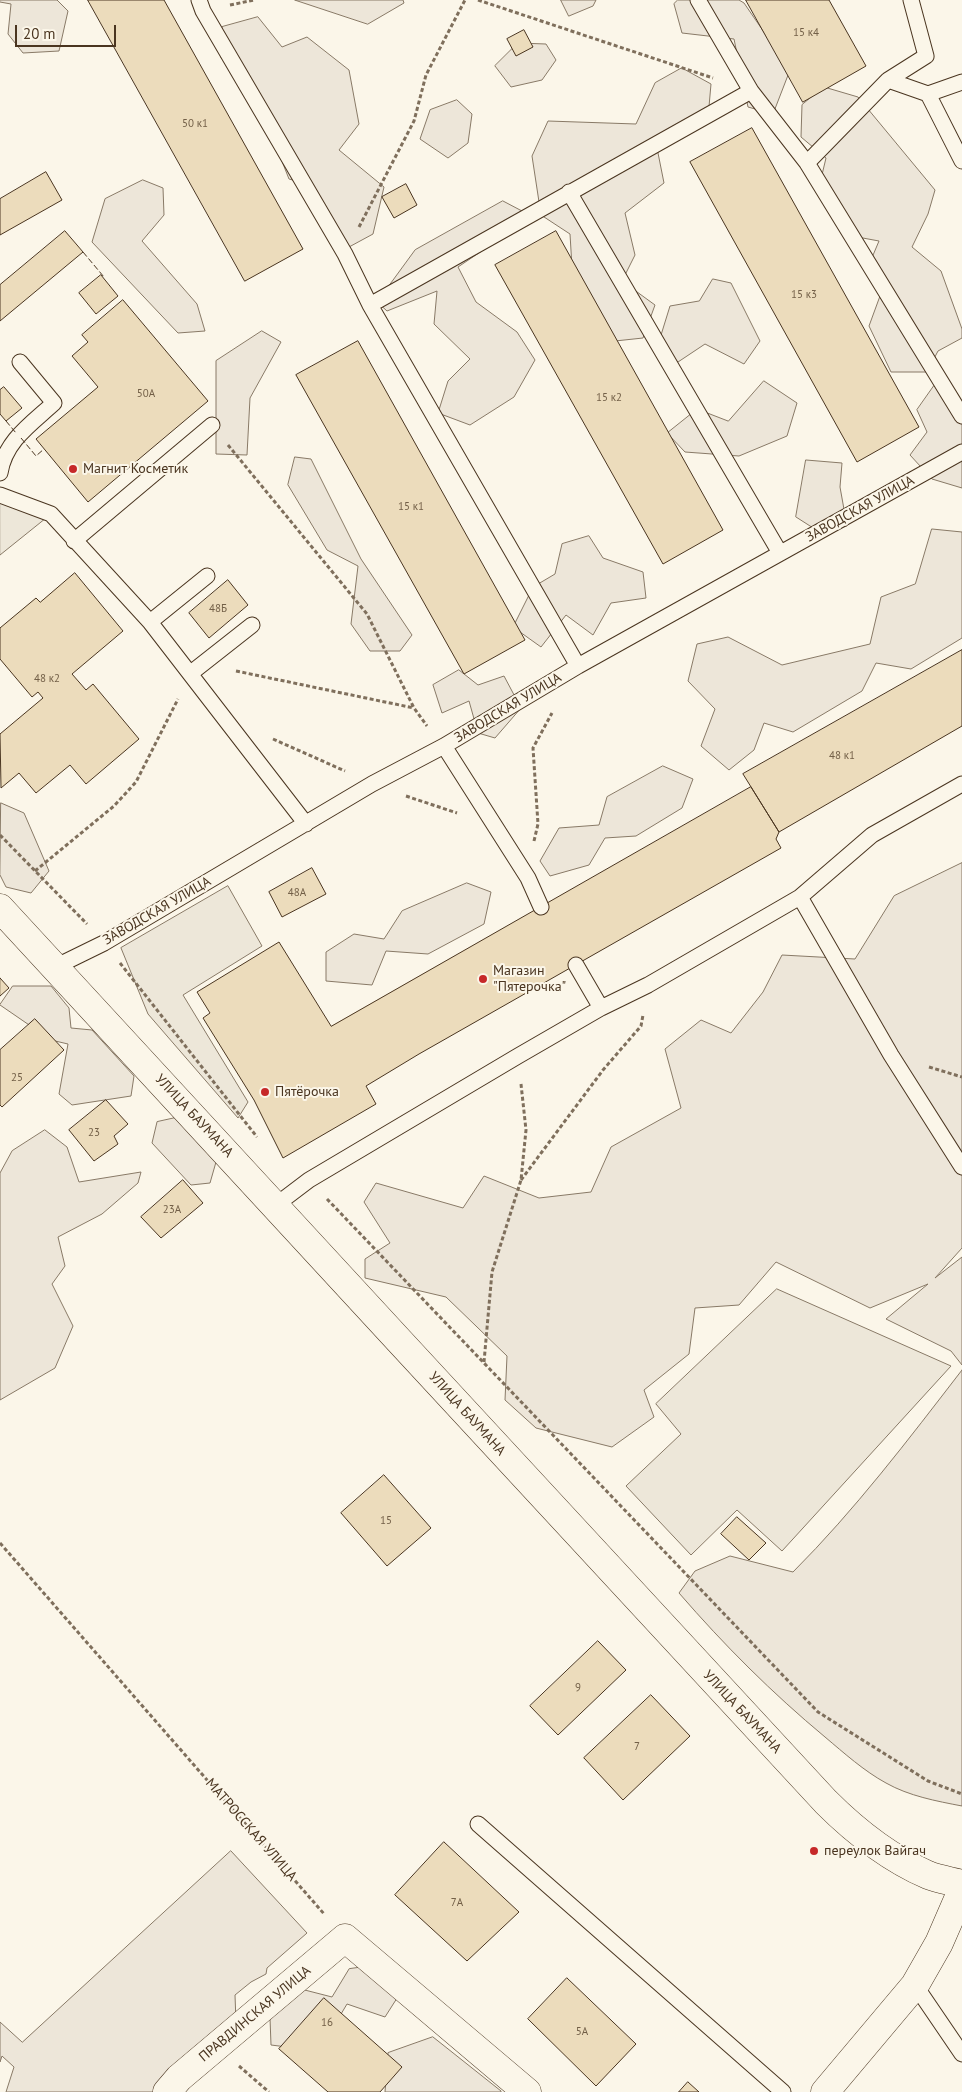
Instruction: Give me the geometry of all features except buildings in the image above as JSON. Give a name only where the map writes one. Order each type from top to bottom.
[{"type":"street","name":"УЛИЦА БАУМАНА","points":[[0,908],[276,1205],[631,1594],[833,1808],[873,1843],[901,1861],[930,1876],[962,1884]]},
{"type":"street","points":[[824,2092],[915,1985],[939,1943],[962,1890]]},
{"type":"street","name":"ПРАВДИНСКАЯ УЛИЦА","points":[[168,2092],[179,2078],[345,1938]]},
{"type":"street","points":[[345,1938],[527,2092]]},
{"type":"lane","points":[[199,0],[204,12],[345,254],[370,304],[578,666]]},
{"type":"lane","points":[[698,0],[751,91],[807,163],[962,416]]},
{"type":"lane","points":[[807,163],[888,80],[926,56],[911,0]]},
{"type":"lane","points":[[888,80],[928,94],[962,82]]},
{"type":"lane","points":[[370,304],[751,91]]},
{"type":"lane","points":[[928,94],[962,161]]},
{"type":"lane","points":[[569,192],[780,553]]},
{"type":"lane","points":[[0,473],[2,459],[18,435],[54,403],[20,362]]},
{"type":"lane","points":[[74,541],[212,425]]},
{"type":"lane","name":"ЗАВОДСКАЯ УЛИЦА","points":[[55,967],[104,943],[372,784],[444,746],[578,666],[962,452]]},
{"type":"lane","points":[[0,495],[51,514],[150,622],[306,824]]},
{"type":"lane","points":[[150,622],[208,576]]},
{"type":"lane","points":[[191,673],[252,625]]},
{"type":"lane","points":[[444,746],[528,878],[541,908]]},
{"type":"lane","points":[[276,1205],[309,1180],[518,1056],[601,1008],[648,985],[800,897],[872,835],[962,784]]},
{"type":"lane","points":[[800,897],[891,1055],[962,1168]]},
{"type":"lane","points":[[576,965],[601,1008]]},
{"type":"lane","points":[[478,1824],[783,2092]]},
{"type":"lane","points":[[915,1985],[962,2054]]},
{"type":"path","points":[[345,254],[414,121],[426,75],[465,0]]},
{"type":"path","points":[[478,0],[751,91]]},
{"type":"path","points":[[212,425],[367,614],[414,708],[444,746]]},
{"type":"path","points":[[528,878],[538,824],[533,748],[578,666]]},
{"type":"path","points":[[35,871],[114,806],[136,782],[191,673],[230,670],[414,708]]},
{"type":"path","points":[[521,1180],[603,1070],[641,1026],[648,985]]},
{"type":"path","points":[[484,1362],[492,1272],[521,1180],[526,1130],[518,1056]]},
{"type":"path","name":"МАТРОССКАЯ УЛИЦА","points":[[0,1543],[345,1938]]},
{"type":"path","points":[[669,1557],[818,1712],[928,1781],[962,1794]]},
{"type":"path","points":[[216,2047],[269,2092]]},
{"type":"shaded area","points":[[0,0],[57,0],[68,11],[59,51],[23,53],[8,34],[11,4],[0,2]]},
{"type":"shaded area","points":[[295,0],[403,0],[404,3],[368,24]]},
{"type":"shaded area","points":[[561,0],[596,0],[593,6],[569,16]]},
{"type":"shaded area","points":[[678,0],[739,0],[744,3],[790,70],[773,114],[748,107],[734,39],[682,33],[674,4]]},
{"type":"shaded area","points":[[258,17],[282,47],[307,37],[349,70],[359,124],[339,150],[384,187],[373,234],[349,247],[308,184],[289,179],[272,136],[241,71],[221,58],[222,27]]},
{"type":"shaded area","points":[[518,43],[546,44],[556,60],[542,80],[511,87],[495,66]]},
{"type":"shaded area","points":[[682,68],[711,84],[708,118],[657,148],[664,183],[625,213],[635,255],[622,281],[655,305],[643,338],[615,341],[572,267],[570,234],[541,215],[532,156],[548,121],[636,124],[655,83]]},
{"type":"shaded area","points":[[824,87],[858,97],[935,190],[928,214],[912,247],[941,271],[962,329],[962,338],[938,351],[927,372],[891,372],[869,326],[880,296],[868,267],[879,241],[852,236],[820,183],[826,158],[801,137],[802,105]]},
{"type":"shaded area","points":[[457,100],[472,114],[468,143],[448,158],[420,139],[430,110]]},
{"type":"shaded area","points":[[143,180],[163,188],[164,215],[142,241],[197,304],[205,331],[178,333],[92,242],[105,199]]},
{"type":"shaded area","points":[[503,201],[522,211],[510,232],[458,267],[476,302],[517,332],[535,360],[514,397],[470,425],[438,413],[448,381],[470,359],[434,324],[437,291],[387,311],[377,302],[415,250]]},
{"type":"shaded area","points":[[713,279],[731,283],[760,341],[744,364],[705,344],[678,362],[657,348],[670,306],[699,301]]},
{"type":"shaded area","points":[[262,331],[281,342],[250,398],[247,455],[216,454],[216,361]]},
{"type":"shaded area","points":[[764,381],[797,403],[787,436],[739,456],[685,452],[667,433],[697,409],[728,421]]},
{"type":"shaded area","points":[[934,386],[960,404],[962,415],[962,488],[932,479],[910,455],[927,432],[917,410]]},
{"type":"shaded area","points":[[295,457],[311,459],[361,559],[412,635],[400,651],[370,651],[351,624],[358,566],[327,550],[288,485]]},
{"type":"shaded area","points":[[806,460],[842,463],[840,487],[847,526],[821,533],[796,517]]},
{"type":"shaded area","points":[[0,495],[51,514],[0,555]]},
{"type":"shaded area","points":[[932,529],[962,532],[962,638],[911,669],[876,663],[862,691],[793,732],[764,723],[754,750],[729,770],[701,746],[715,709],[688,681],[697,644],[728,637],[782,665],[870,644],[881,597],[915,584]]},
{"type":"shaded area","points":[[589,536],[603,558],[643,572],[646,598],[611,603],[593,635],[566,615],[541,647],[513,627],[533,587],[555,574],[562,544]]},
{"type":"shaded area","points":[[459,670],[478,685],[504,676],[521,708],[495,738],[478,733],[469,701],[442,713],[433,685]]},
{"type":"shaded area","points":[[663,766],[693,779],[682,808],[636,836],[605,838],[589,865],[550,876],[540,861],[559,828],[599,825],[607,797]]},
{"type":"shaded area","points":[[1,803],[24,813],[49,871],[31,893],[6,887],[0,875]]},
{"type":"shaded area","points":[[962,863],[962,1248],[935,1278],[962,1257],[962,1365],[951,1351],[886,1319],[928,1284],[870,1308],[776,1262],[739,1305],[695,1308],[689,1354],[644,1390],[654,1417],[612,1447],[536,1428],[505,1400],[507,1356],[446,1297],[365,1278],[365,1259],[390,1243],[364,1202],[376,1183],[463,1208],[484,1176],[539,1198],[591,1192],[611,1147],[681,1108],[665,1049],[701,1020],[731,1033],[763,992],[782,955],[855,959],[894,896]]},
{"type":"shaded area","points":[[467,883],[491,892],[484,924],[428,954],[386,951],[372,985],[326,981],[326,952],[354,934],[384,939],[402,911]]},
{"type":"shaded area","points":[[228,886],[262,946],[183,995],[248,1102],[238,1118],[148,1014],[121,948]]},
{"type":"shaded area","points":[[13,986],[51,986],[69,1008],[71,1028],[92,1030],[134,1076],[131,1096],[72,1105],[59,1094],[68,1044],[51,1040],[0,1005]]},
{"type":"shaded area","points":[[175,1118],[216,1162],[210,1183],[191,1185],[152,1143],[157,1122]]},
{"type":"shaded area","points":[[45,1130],[67,1147],[79,1182],[141,1172],[138,1183],[102,1214],[58,1237],[65,1266],[52,1284],[73,1326],[55,1368],[0,1400],[0,1173],[12,1151]]},
{"type":"shaded area","points":[[777,1289],[951,1366],[782,1551],[737,1510],[691,1555],[626,1486],[681,1434],[656,1404]]},
{"type":"shaded area","points":[[962,1370],[962,1806],[913,1795],[886,1783],[862,1767],[767,1686],[679,1593],[695,1571],[730,1556],[793,1572],[859,1499]]},
{"type":"shaded area","points":[[231,1851],[307,1933],[267,1968],[266,1974],[251,1982],[235,1995],[236,2022],[154,2092],[6,2092],[14,2067],[2,2056],[0,2062],[0,2022],[22,2042]]},
{"type":"shaded area","points":[[371,1966],[399,1995],[385,2017],[347,2004],[319,2051],[271,2045],[270,2018],[297,1988],[332,1997],[349,1969]]},
{"type":"shaded area","points":[[433,2037],[501,2092],[385,2092],[388,2053]]},
{"type":"fence","points":[[83,252],[104,277]]},
{"type":"fence","points":[[6,421],[16,433]]},
{"type":"fence","points":[[21,438],[36,456],[44,449]]},
{"type":"place","name":"Магнит Косметик","points":[[73,469]]},
{"type":"place","name":"Магазин \"Пятерочка\"","points":[[483,979]]},
{"type":"place","name":"Пятёрочка","points":[[265,1092]]},
{"type":"place","name":"переулок Вайгач","points":[[814,1851]]}]
